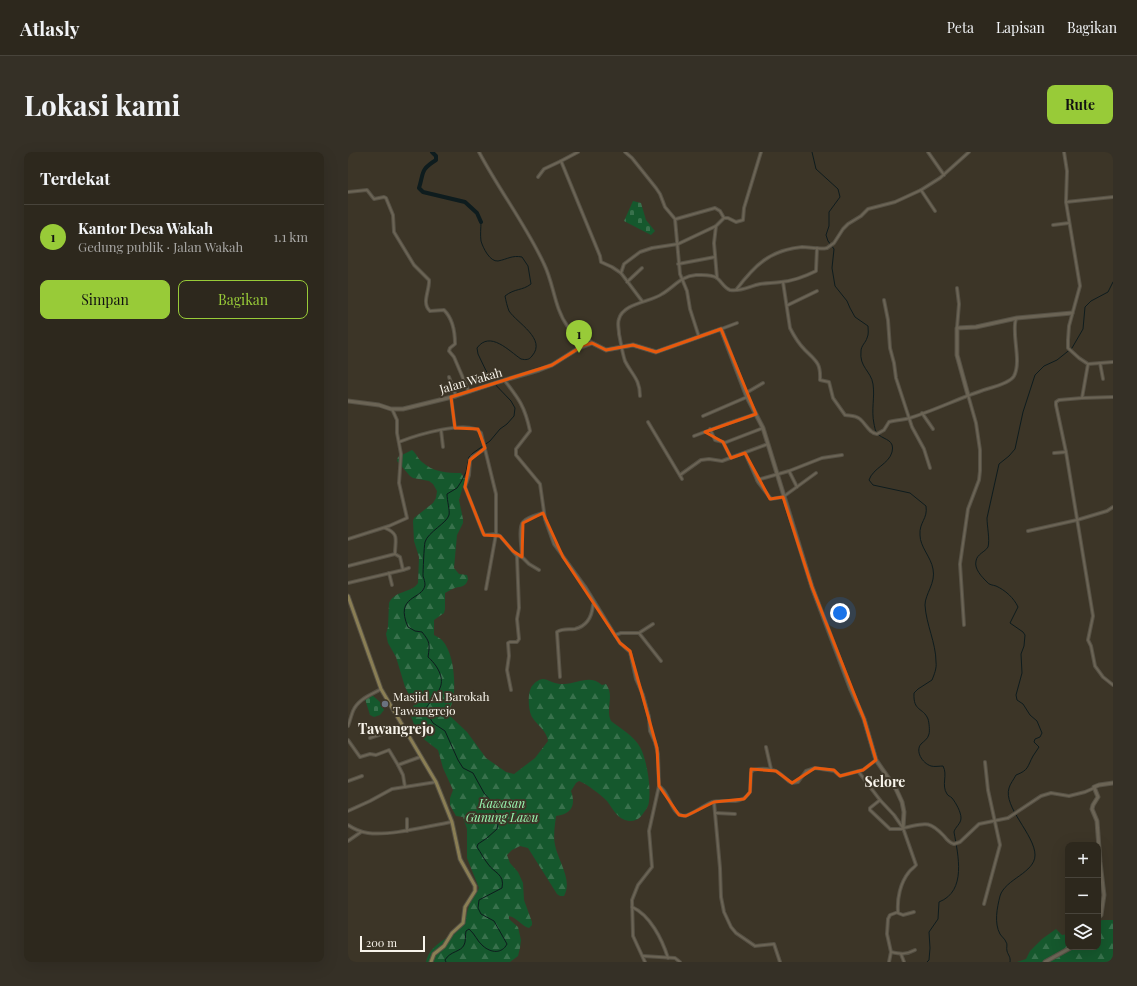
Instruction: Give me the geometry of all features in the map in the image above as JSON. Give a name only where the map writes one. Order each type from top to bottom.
[{"type":"main road","points":[[348,596],[381,689],[402,727],[436,782],[452,822],[460,859],[466,872],[474,883],[475,890],[465,907],[463,923],[452,933],[444,946],[434,954],[431,962]]},
{"type":"street","points":[[479,152],[544,264],[560,312],[566,324],[568,327],[580,329],[592,343],[606,350],[633,345],[656,352],[737,323]]},
{"type":"street","points":[[538,177],[544,169],[578,152]]},
{"type":"street","points":[[625,152],[632,158],[656,188],[665,207],[675,220],[680,274],[687,291],[690,309],[699,337]]},
{"type":"street","points":[[724,218],[728,218],[736,222],[743,220],[744,208],[761,152]]},
{"type":"street","points":[[928,152],[944,175]]},
{"type":"street","points":[[736,290],[770,255],[792,249],[812,247],[824,249],[830,247],[848,224],[861,216],[868,209],[895,202],[921,190],[944,175],[969,152]]},
{"type":"street","points":[[1064,152],[1067,171],[1066,202],[1080,286],[1072,313],[1068,348],[1071,352],[1088,364],[1113,362]]},
{"type":"street","points":[[561,161],[600,256],[601,262],[612,266],[621,273],[642,301]]},
{"type":"street","points":[[348,192],[367,190],[374,199],[384,196],[386,198],[393,215],[394,232],[414,265],[429,280],[426,302],[427,307],[430,311],[444,310],[451,321],[455,332],[455,344],[449,351],[454,357],[469,392]]},
{"type":"street","points":[[921,190],[935,211]]},
{"type":"street","points":[[1066,202],[1113,197]]},
{"type":"street","points":[[675,220],[715,208],[720,211],[724,218]]},
{"type":"street","points":[[621,273],[624,264],[640,252],[652,248],[678,244],[716,226],[724,218]]},
{"type":"street","points":[[1053,225],[1069,223]]},
{"type":"street","points":[[716,226],[714,243],[718,278],[721,284],[727,289],[736,290],[759,284],[783,282],[816,271],[817,248]]},
{"type":"street","points":[[678,264],[715,257]]},
{"type":"street","points":[[627,282],[642,268]]},
{"type":"street","points":[[640,396],[640,387],[626,362],[622,347],[618,324],[619,318],[624,310],[642,301],[662,294],[682,279],[689,276],[702,275],[718,278]]},
{"type":"street","points":[[783,282],[792,331],[805,350],[818,362],[821,381],[829,382],[833,398],[845,415],[860,418],[873,434],[878,434],[884,430],[889,422],[909,418],[968,395],[1002,385],[1014,376],[1017,361],[1015,328],[1016,318]]},
{"type":"street","points":[[957,288],[959,304],[957,355],[976,423],[980,450],[979,480],[968,509],[960,564],[964,625]]},
{"type":"street","points":[[788,305],[817,291]]},
{"type":"street","points":[[884,300],[896,378],[912,427],[924,448],[930,468]]},
{"type":"street","points":[[957,328],[976,327],[1016,318],[1072,313]]},
{"type":"street","points":[[721,329],[747,395],[763,428],[812,587],[851,690],[864,719],[876,760],[896,789],[902,802],[904,812],[903,828]]},
{"type":"street","name":"Jalan Wakah","points":[[348,402],[379,405],[391,409],[403,409],[456,396],[552,365],[579,348],[592,343]]},
{"type":"street","points":[[1100,363],[1103,379]]},
{"type":"street","points":[[1082,398],[1088,364]]},
{"type":"street","points":[[449,377],[456,396]]},
{"type":"street","points":[[505,381],[520,400],[526,414],[530,431],[515,452],[520,461],[540,484],[547,526],[554,544],[579,578],[615,636],[630,652],[636,678],[649,717],[650,731],[657,748],[658,786],[649,831],[652,867],[635,891],[632,900],[633,936],[645,962]]},
{"type":"street","points":[[703,416],[747,395],[763,383]]},
{"type":"street","points":[[451,397],[455,428]]},
{"type":"street","points":[[1113,397],[1063,399],[1056,402],[1066,452],[1093,616],[1088,640],[1092,646],[1095,666],[1103,677],[1113,685]]},
{"type":"street","points":[[348,540],[384,528],[407,518],[399,483],[401,454],[397,420],[391,409]]},
{"type":"street","points":[[922,413],[933,429]]},
{"type":"street","points":[[694,436],[710,429],[756,414]]},
{"type":"street","points":[[648,422],[682,479]]},
{"type":"street","points":[[399,442],[422,434],[455,428],[466,427],[477,429],[481,433],[496,494],[496,534],[486,588]]},
{"type":"street","points":[[724,443],[763,428]]},
{"type":"street","points":[[710,429],[715,440],[724,443],[731,458]]},
{"type":"street","points":[[441,430],[443,447]]},
{"type":"street","points":[[680,475],[701,460],[709,459],[719,461],[768,444]]},
{"type":"street","points":[[485,448],[472,456],[470,460],[466,489],[483,533],[485,535],[496,534],[500,536],[517,556],[519,608],[517,619],[518,639],[517,642],[508,643],[510,656],[507,673],[511,690]]},
{"type":"street","points":[[1054,453],[1066,452]]},
{"type":"street","points":[[745,453],[757,480],[768,497],[774,499],[784,497],[816,473]]},
{"type":"street","points":[[757,480],[789,471],[822,458],[842,455]]},
{"type":"street","points":[[789,471],[797,487]]},
{"type":"street","points":[[1028,531],[1077,520],[1107,511],[1113,507]]},
{"type":"street","points":[[522,557],[521,525],[525,521],[544,513]]},
{"type":"street","points":[[384,528],[393,531],[395,534],[395,554]]},
{"type":"street","points":[[348,566],[395,554],[400,557],[402,570]]},
{"type":"street","points":[[517,556],[522,557],[529,564],[539,570]]},
{"type":"street","points":[[348,583],[408,568]]},
{"type":"street","points":[[389,573],[392,585]]},
{"type":"street","points":[[560,677],[557,632],[561,630],[576,629],[587,622],[592,614],[593,605],[595,603]]},
{"type":"street","points":[[615,636],[621,633],[639,633],[653,624]]},
{"type":"street","points":[[639,633],[661,661]]},
{"type":"street","points":[[348,726],[357,704],[381,689]]},
{"type":"street","points":[[370,738],[402,727]]},
{"type":"street","points":[[348,740],[360,757],[370,754],[376,755],[388,750],[403,776],[405,788]]},
{"type":"street","points":[[766,747],[770,769]]},
{"type":"street","points":[[398,765],[420,757]]},
{"type":"street","points":[[658,786],[664,790],[677,813],[681,816],[686,816],[714,802],[731,802],[744,799],[750,792],[752,770],[770,769],[780,773],[788,782],[792,783],[798,782],[806,771],[815,768],[834,771],[840,776],[863,770],[876,760]]},
{"type":"street","points":[[984,904],[1000,845],[988,790],[985,762]]},
{"type":"street","points":[[858,771],[903,828],[916,865],[908,873],[899,892],[897,900],[898,912]]},
{"type":"street","points":[[348,781],[362,776]]},
{"type":"street","points":[[348,810],[370,801],[392,789],[436,782]]},
{"type":"street","points":[[880,800],[870,808],[870,810],[890,829],[930,824],[936,827],[948,840],[954,844],[958,843],[979,824],[1008,818],[1038,798],[1050,793],[1069,796],[1085,792],[1099,785],[1113,783]]},
{"type":"street","points":[[1094,788],[1098,795],[1092,809],[1097,821],[1104,895],[1101,915]]},
{"type":"street","points":[[714,802],[721,897],[724,912],[730,927],[755,946],[774,944],[780,962]]},
{"type":"street","points":[[716,813],[735,814]]},
{"type":"street","points":[[407,819],[407,831]]},
{"type":"street","points":[[348,825],[361,832],[377,834],[407,831],[452,822]]},
{"type":"street","points":[[348,841],[361,832]]},
{"type":"street","points":[[632,907],[644,914],[664,945],[668,958]]},
{"type":"street","points":[[898,912],[903,915],[914,912]]},
{"type":"street","points":[[889,962],[891,952],[887,934],[888,919],[890,915],[898,912]]},
{"type":"street","points":[[891,952],[908,954],[915,950]]},
{"type":"street","points":[[1045,962],[1067,950]]},
{"type":"street","points":[[901,954],[904,962]]},
{"type":"street","points":[[643,956],[675,958],[680,962]]},
{"type":"highlighted area","points":[[721,329],[756,414],[705,432],[723,442],[731,458],[745,453],[770,499],[783,497],[812,587],[864,719],[876,760],[863,770],[840,776],[834,770],[815,768],[792,783],[776,771],[751,769],[750,792],[744,799],[714,802],[686,816],[679,815],[659,786],[657,748],[630,651],[620,643],[563,557],[543,513],[523,523],[522,557],[513,551],[500,536],[484,535],[465,487],[470,460],[485,448],[478,429],[455,428],[451,397],[552,365],[584,345],[592,343],[606,350],[633,345],[656,352]]},
{"type":"green space","points":[[633,201],[641,203],[646,220],[655,231],[651,235],[624,221]]},
{"type":"green space","name":"Kawasan Gunung Lawu","points":[[412,450],[421,461],[431,468],[445,472],[461,473],[465,479],[459,500],[463,523],[457,535],[454,568],[459,574],[467,575],[468,579],[466,584],[463,586],[445,593],[444,613],[434,620],[434,635],[441,639],[452,660],[454,693],[449,715],[467,732],[486,758],[506,772],[514,774],[535,758],[548,741],[544,731],[532,717],[530,710],[529,695],[534,684],[543,679],[562,684],[569,684],[583,680],[593,680],[602,685],[606,684],[609,689],[609,716],[611,721],[627,732],[640,747],[648,774],[649,803],[641,816],[637,820],[633,821],[621,818],[607,801],[590,787],[579,781],[576,783],[571,791],[573,805],[566,813],[556,816],[554,838],[555,845],[564,870],[567,884],[564,896],[557,894],[528,848],[520,846],[512,850],[507,855],[510,863],[518,872],[523,883],[524,900],[532,922],[532,925],[529,928],[524,926],[515,918],[509,916],[509,919],[518,927],[521,940],[518,956],[510,962],[426,962],[428,955],[432,950],[464,922],[470,903],[479,888],[467,858],[467,829],[463,817],[456,816],[450,805],[450,798],[453,790],[443,768],[438,750],[421,737],[415,727],[411,716],[414,704],[405,687],[396,657],[388,643],[386,634],[388,627],[389,603],[395,596],[412,589],[418,583],[419,557],[414,541],[413,521],[414,518],[433,503],[436,498],[437,491],[433,484],[429,481],[410,476],[397,461],[398,457]]},
{"type":"green space","points":[[372,695],[380,702],[384,710],[380,715],[374,717],[370,715],[365,699]]},
{"type":"green space","points":[[1101,920],[1113,920],[1113,962],[1017,962],[1026,959],[1030,951],[1042,939],[1056,929],[1062,935],[1065,934],[1065,950],[1101,950]]},
{"type":"waterway","points":[[432,152],[436,156],[436,160],[425,169],[419,188],[423,192],[465,202],[477,213],[481,222]]},
{"type":"waterway","points":[[812,152],[816,169],[838,189],[840,197],[829,212],[829,226],[826,235],[828,241],[834,249],[832,268],[835,286],[847,301],[855,317],[868,326],[868,335],[862,347],[861,356],[863,365],[873,384],[873,413],[875,430],[881,437],[889,441],[893,448],[888,460],[874,472],[869,480],[873,485],[910,493],[926,506],[926,514],[920,531],[920,539],[930,560],[934,574],[925,605],[936,655],[936,664],[932,680],[914,693],[915,703],[926,715],[929,726],[927,739],[919,747],[919,753],[922,760],[928,764],[932,766],[943,766],[945,773],[945,791],[957,805],[961,818],[954,832],[958,861],[957,881],[954,890],[948,897],[939,902],[938,919],[929,932],[930,948],[929,960],[927,962]]},
{"type":"waterway","points":[[446,962],[445,960],[447,957],[463,947],[466,931],[469,929],[481,944],[489,950],[499,951],[502,950],[507,944],[494,921],[481,914],[478,908],[479,900],[502,888],[502,880],[490,867],[477,847],[478,844],[497,829],[499,819],[490,800],[484,793],[473,773],[463,768],[458,760],[445,731],[433,723],[425,710],[440,688],[441,675],[437,667],[428,657],[429,643],[427,638],[422,632],[415,631],[408,627],[404,609],[410,600],[423,590],[425,585],[423,576],[425,542],[427,538],[448,518],[449,511],[447,494],[457,488],[461,482],[466,472],[469,457],[490,441],[514,416],[515,408],[511,401],[490,379],[478,354],[477,348],[482,343],[493,341],[524,360],[529,359],[536,350],[536,343],[533,337],[509,311],[505,296],[531,284],[528,266],[522,257],[513,257],[498,261],[492,259],[485,251],[481,241],[481,222]]},
{"type":"waterway","points":[[1010,962],[1007,943],[1000,934],[997,925],[1000,896],[1008,885],[1030,867],[1034,861],[1035,855],[1034,847],[1011,804],[1008,796],[1009,788],[1016,775],[1027,768],[1039,747],[1034,742],[1035,739],[1040,737],[1042,733],[1037,721],[1030,715],[1023,704],[1017,700],[1016,695],[1022,673],[1021,654],[1024,646],[1025,635],[1010,623],[1018,607],[1012,597],[1006,592],[989,584],[983,578],[977,570],[976,561],[978,557],[987,549],[989,544],[987,518],[999,464],[1015,449],[1023,412],[1035,375],[1044,366],[1057,360],[1072,348],[1083,329],[1085,307],[1091,301],[1108,292],[1113,282]]},
{"type":"place","name":"Kantor Desa Wakah","points":[[579,353]]},
{"type":"place","name":"Masjid Al Barokah Tawangrejo","points":[[385,704]]},
{"type":"district","name":"Tawangrejo","points":[[396,729]]},
{"type":"district","name":"Selore","points":[[885,782]]}]
